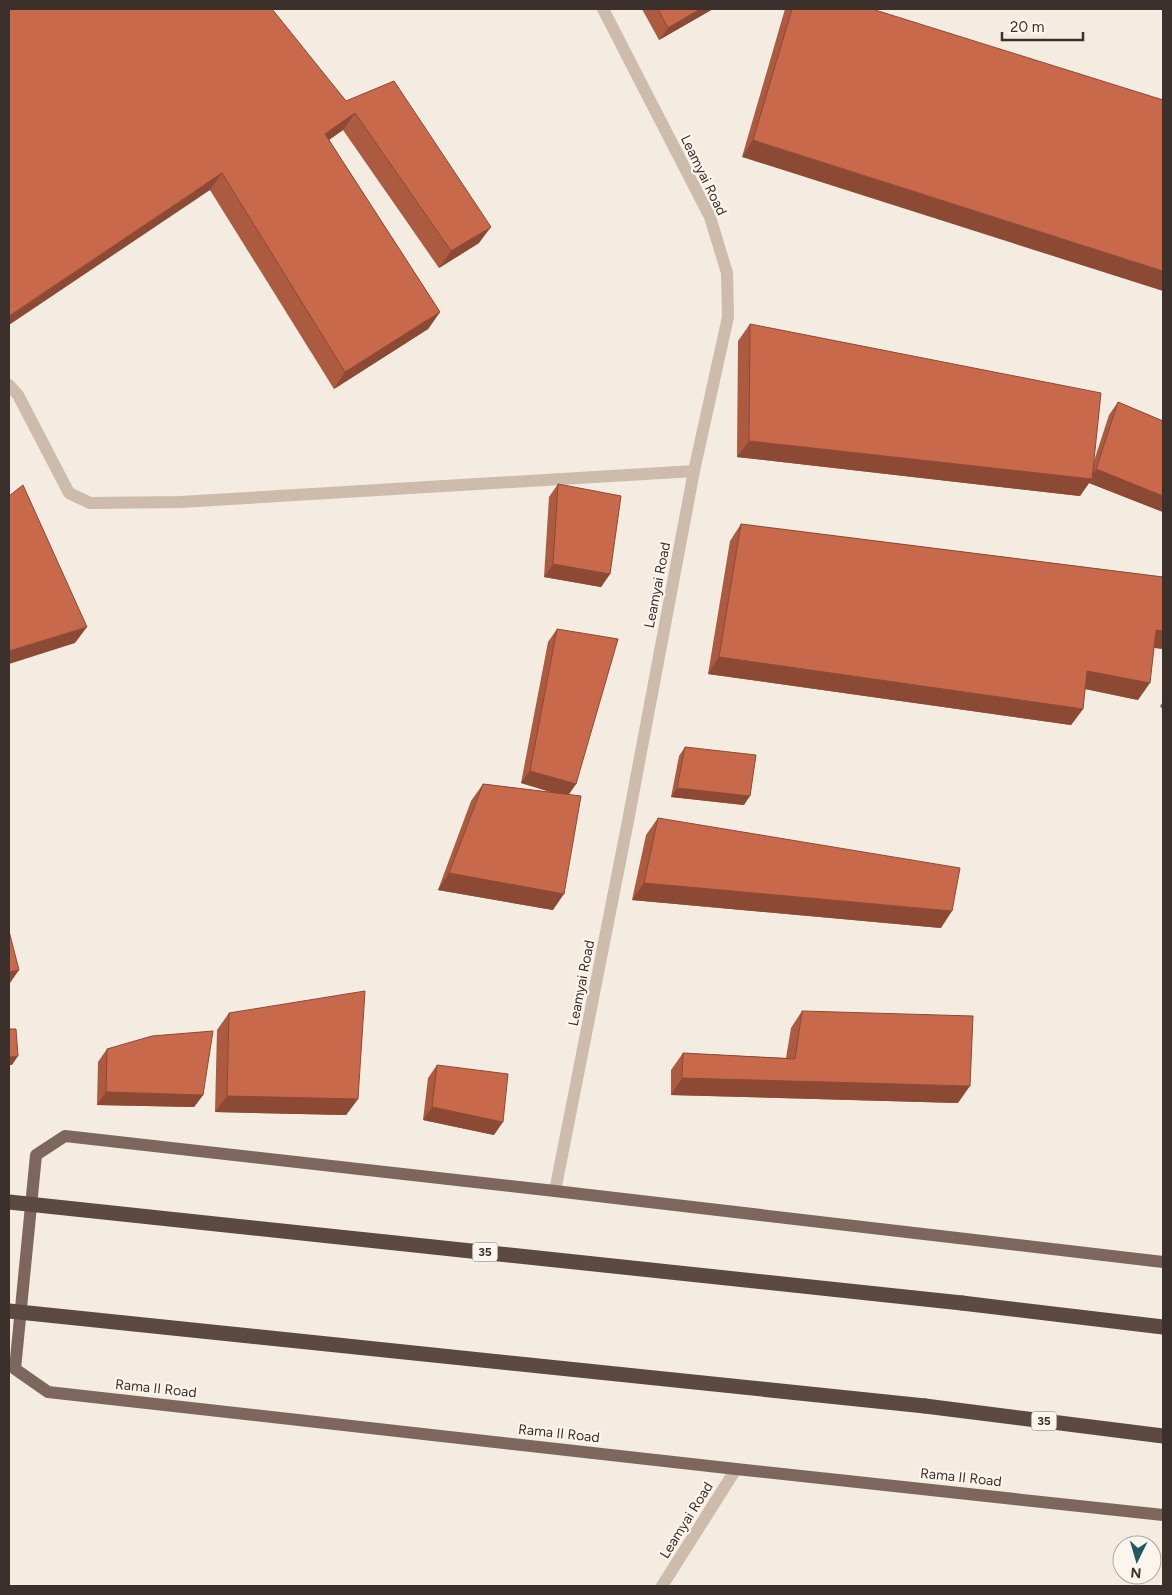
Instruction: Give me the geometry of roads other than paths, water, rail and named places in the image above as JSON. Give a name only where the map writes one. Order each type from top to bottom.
[{"type":"highway","name":"35","points":[[9,1202],[962,1303],[1163,1327]]},
{"type":"highway","name":"35","points":[[9,1311],[925,1406],[1163,1436]]},
{"type":"main road","name":"Rama II Road","points":[[1163,1262],[65,1136],[36,1155],[15,1370],[48,1392],[1163,1515]]},
{"type":"street","name":"Leamyai Road","points":[[555,1191],[694,471],[728,317],[727,273],[710,217],[603,9]]},
{"type":"street","points":[[9,385],[18,395],[69,493],[90,502],[180,502],[694,471]]},
{"type":"street","name":"Leamyai Road","points":[[662,1586],[736,1469]]}]
